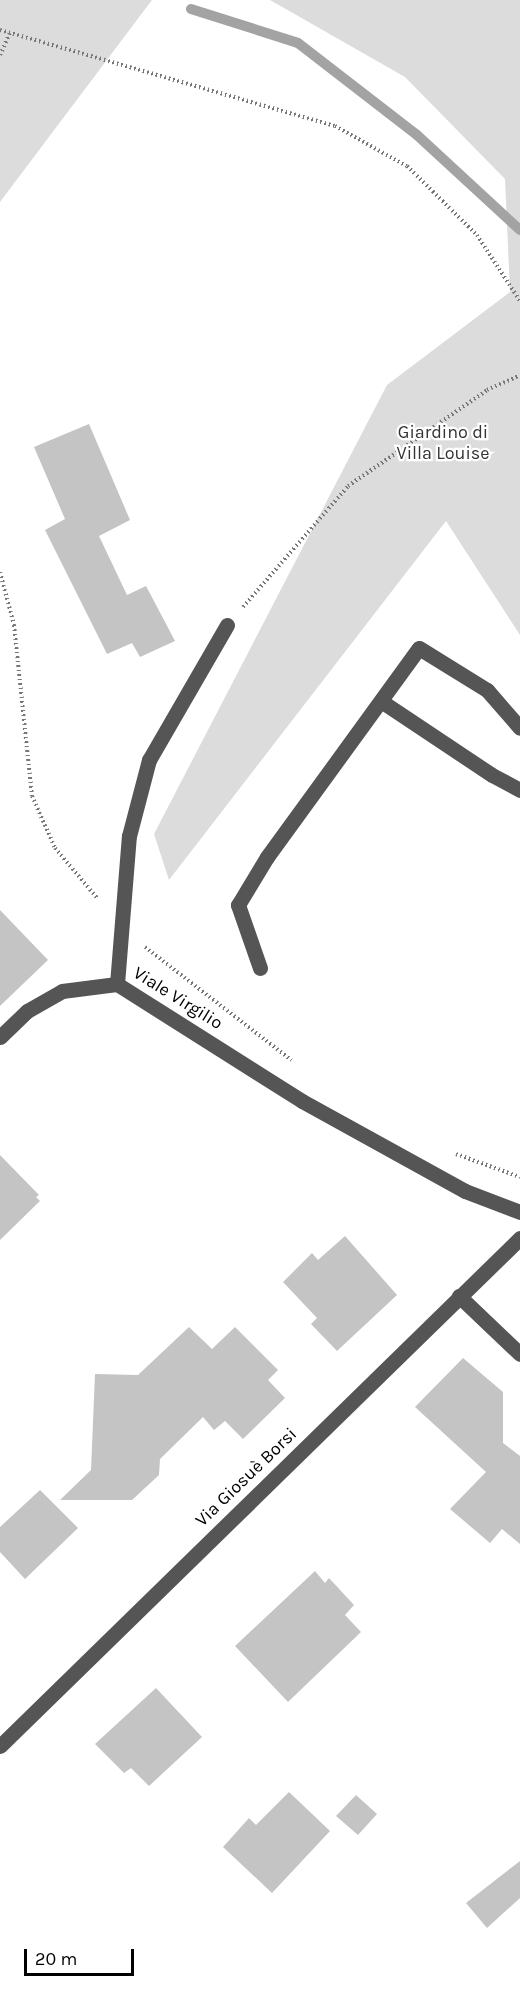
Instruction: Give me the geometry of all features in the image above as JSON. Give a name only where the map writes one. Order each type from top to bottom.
[{"type":"street","name":"Viale Virgilio","points":[[226,625],[149,760],[129,836],[124,930],[117,984],[302,1101],[465,1191],[520,1212]]},
{"type":"street","points":[[260,968],[238,905],[267,857],[419,648],[488,690],[520,728]]},
{"type":"street","points":[[381,700],[492,776],[520,790]]},
{"type":"street","points":[[0,1037],[27,1011],[62,991],[117,984]]},
{"type":"street","name":"Via Giosuè Borsi","points":[[0,1746],[520,1238]]},
{"type":"street","points":[[459,1296],[520,1354]]},
{"type":"path","points":[[0,30],[335,126],[407,166],[477,235],[520,301]]},
{"type":"path","points":[[0,55],[10,33]]},
{"type":"path","points":[[226,625],[348,486],[487,390],[520,375]]},
{"type":"path","points":[[0,572],[14,625],[32,796],[55,848],[124,930],[299,1066]]},
{"type":"path","points":[[447,1150],[520,1177]]},
{"type":"green space","points":[[0,0],[152,0],[0,202]]},
{"type":"green space","name":"Giardino di Villa Louise","points":[[270,0],[520,0],[520,635],[446,521],[169,880],[154,834],[387,385],[510,292],[505,179],[405,77]]},
{"type":"building","points":[[89,424],[130,520],[99,536],[127,595],[146,586],[175,641],[140,657],[132,643],[107,654],[45,530],[65,519],[34,447]]},
{"type":"building","points":[[0,910],[48,960],[0,1006]]},
{"type":"building","points":[[0,1155],[39,1195],[36,1197],[40,1201],[0,1240]]},
{"type":"building","points":[[345,1236],[397,1295],[337,1351],[311,1324],[317,1318],[283,1282],[312,1253],[318,1260]]},
{"type":"building","points":[[189,1327],[212,1349],[235,1327],[278,1370],[268,1380],[285,1398],[243,1439],[225,1421],[214,1430],[203,1417],[160,1459],[159,1475],[132,1500],[60,1500],[91,1470],[95,1374],[138,1375]]},
{"type":"building","points":[[463,1358],[503,1392],[503,1443],[520,1456],[520,1544],[502,1529],[490,1543],[450,1509],[486,1472],[415,1407]]},
{"type":"building","points":[[40,1490],[78,1528],[25,1579],[0,1552],[0,1527]]},
{"type":"building","points":[[315,1571],[325,1583],[329,1578],[354,1605],[345,1615],[361,1632],[288,1702],[235,1646]]},
{"type":"building","points":[[156,1688],[202,1737],[149,1786],[131,1768],[124,1773],[95,1744]]},
{"type":"building","points":[[289,1792],[330,1831],[272,1893],[223,1847],[249,1818],[256,1825]]},
{"type":"building","points":[[356,1795],[377,1814],[358,1835],[336,1816]]},
{"type":"building","points":[[520,1861],[520,1898],[487,1928],[466,1903]]},
{"type":"waterway","points":[[191,9],[298,43],[417,135],[520,230]]}]
